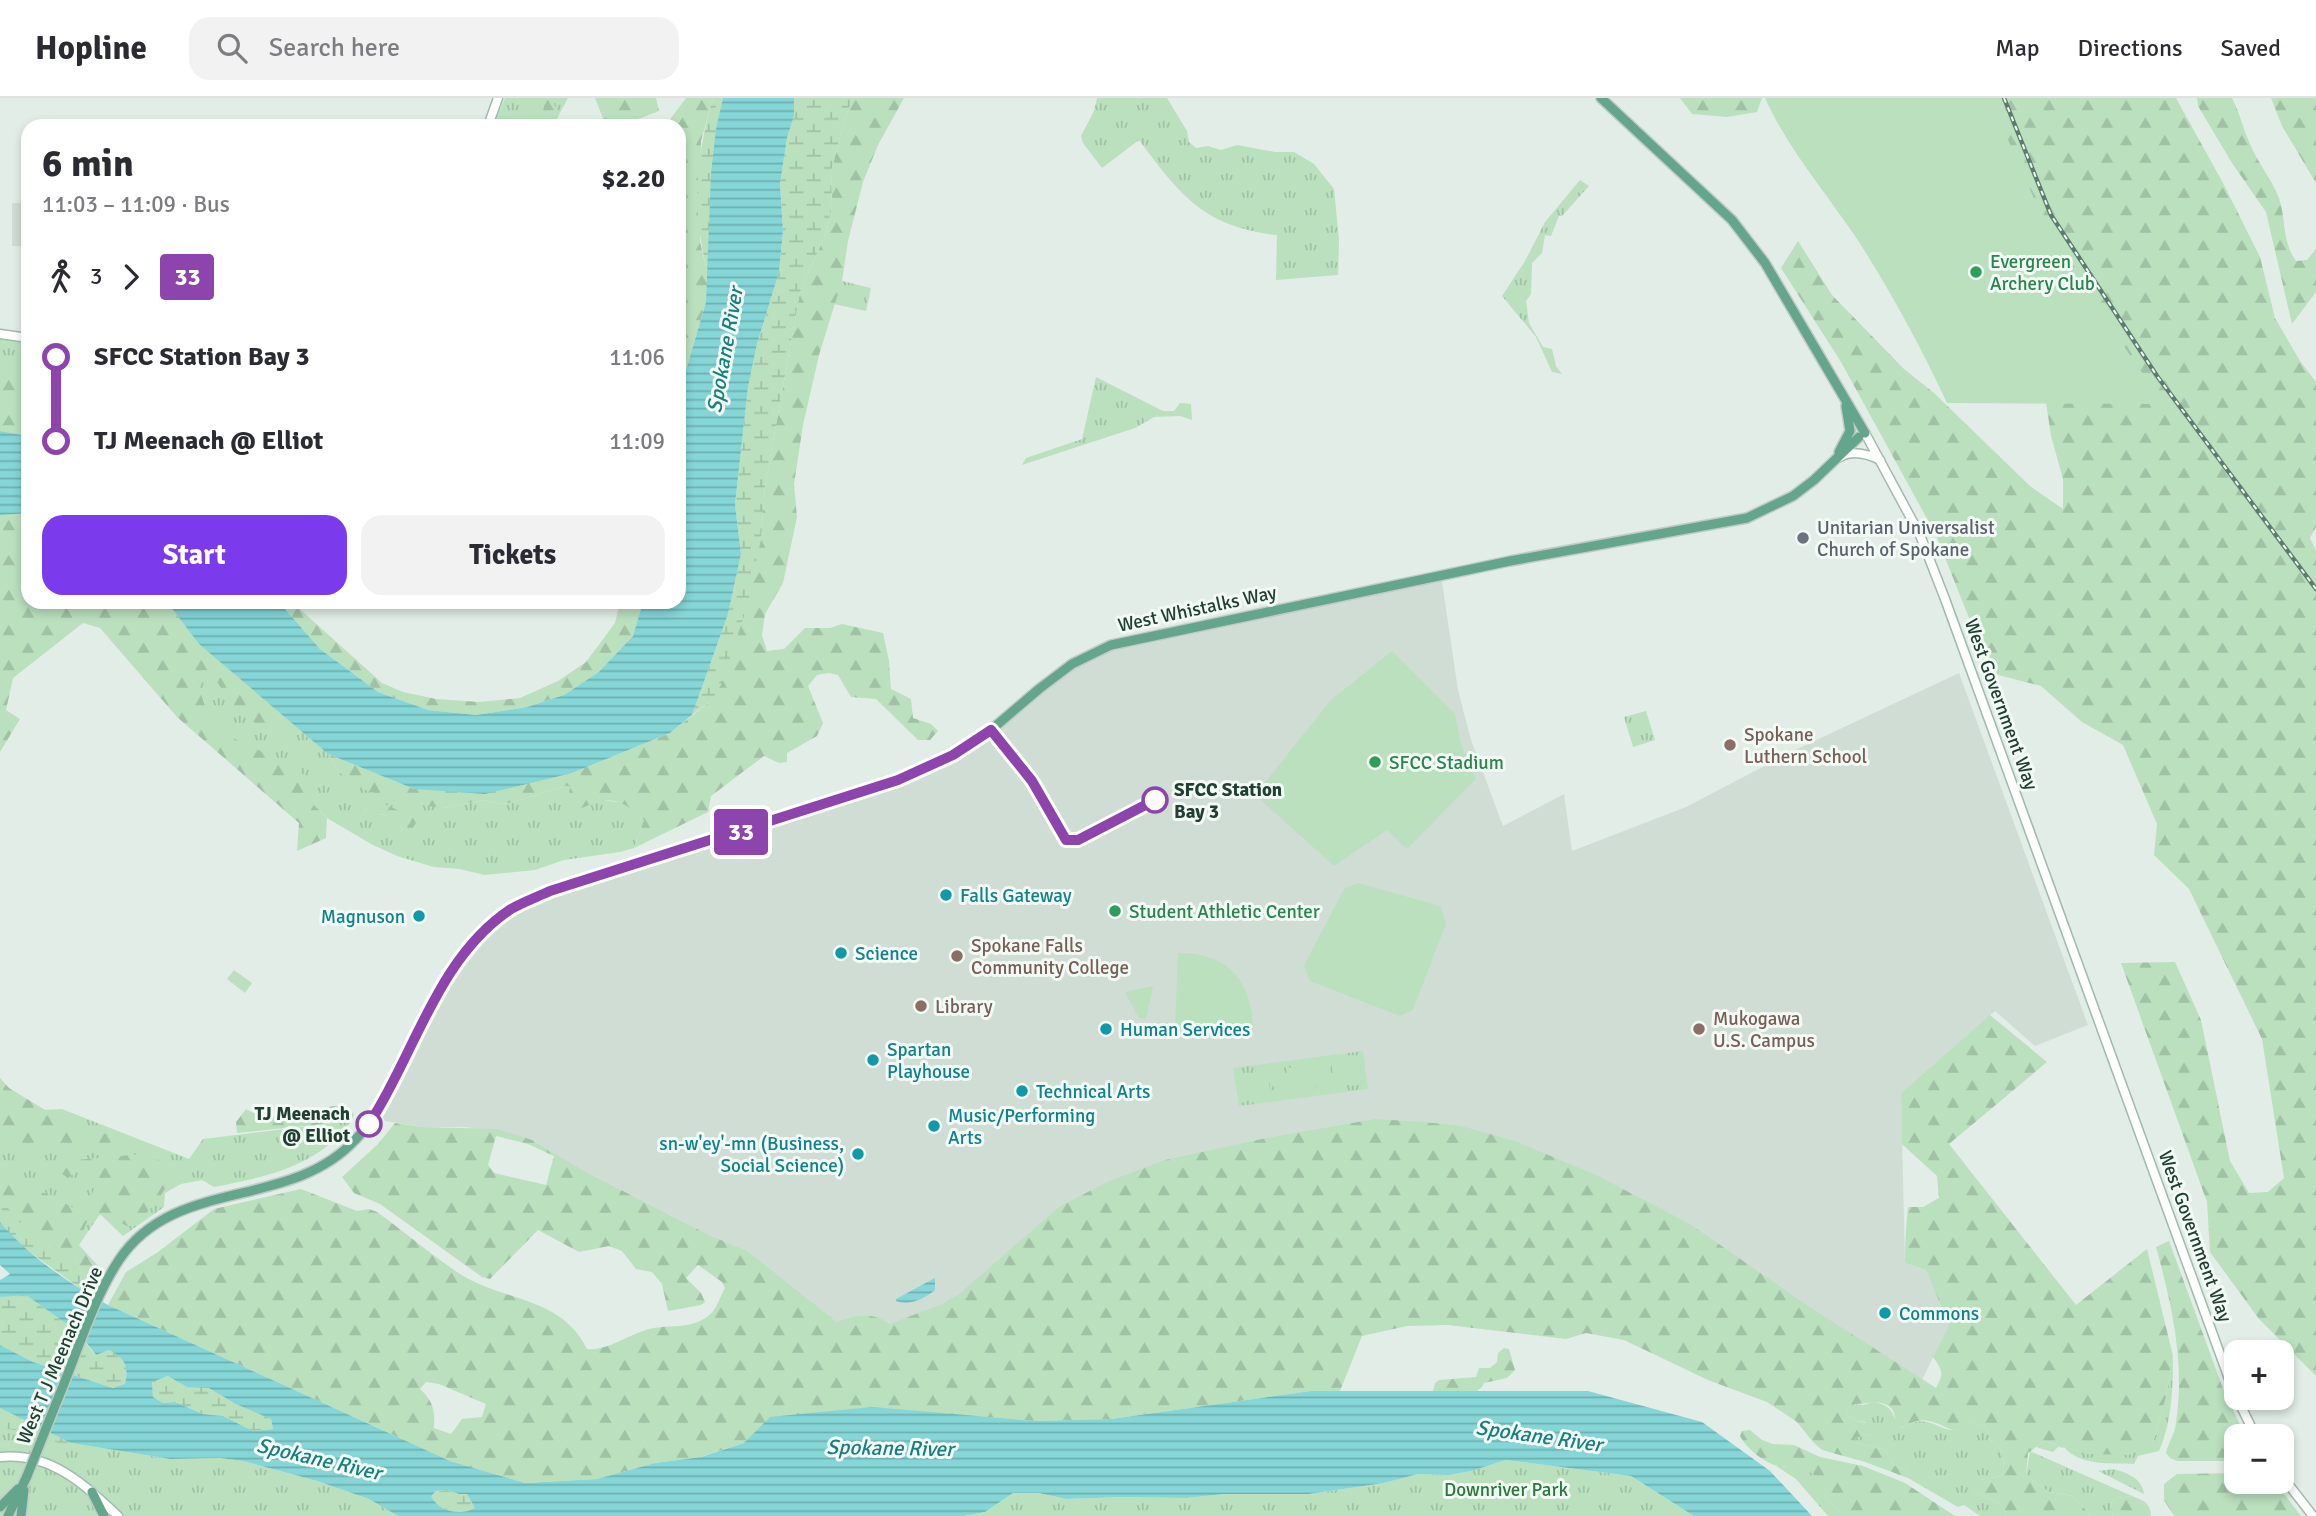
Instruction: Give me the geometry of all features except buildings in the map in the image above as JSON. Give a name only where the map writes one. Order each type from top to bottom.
[{"type":"main road","points":[[490,119],[498,98]]},
{"type":"main road","name":"West Government Way","points":[[1601,98],[1732,220],[1765,263],[1844,398],[1862,435],[1880,460],[1920,535],[2224,1365]]},
{"type":"main road","points":[[0,334],[21,337]]},
{"type":"main road","points":[[1834,460],[1850,431],[1844,398]]},
{"type":"main road","name":"West Whistalks Way","points":[[160,1222],[185,1208],[295,1180],[340,1155],[374,1116],[441,989],[470,946],[489,926],[512,909],[550,891],[898,780],[953,755],[991,730],[1072,664],[1111,645],[1510,561],[1747,518],[1793,496],[1862,435]]},
{"type":"main road","points":[[1834,460],[1844,454],[1855,453],[1880,460]]},
{"type":"main road","name":"West T J Meenach Drive","points":[[27,1476],[89,1321],[119,1260],[147,1231],[160,1222]]},
{"type":"main road","points":[[0,1457],[35,1459],[64,1471],[118,1516]]},
{"type":"main road","points":[[0,1507],[10,1499],[27,1476]]},
{"type":"main road","points":[[8,1516],[27,1476]]},
{"type":"main road","points":[[21,1516],[27,1476]]},
{"type":"main road","points":[[2294,1491],[2313,1516]]},
{"type":"main road","points":[[92,1492],[104,1516]]},
{"type":"shaded area","points":[[12,203],[21,203],[21,246],[12,246]]},
{"type":"shaded area","points":[[1441,575],[1458,690],[1471,740],[1503,826],[1564,794],[1572,851],[1686,807],[1793,751],[1959,673],[2088,1025],[2035,1046],[1995,1011],[1901,1093],[1905,1263],[1926,1270],[1949,1325],[1922,1380],[1752,1284],[925,1328],[837,1322],[748,1251],[711,1236],[588,1173],[532,1140],[467,1127],[422,1127],[385,1121],[380,1113],[441,989],[489,927],[550,891],[837,801],[953,755],[1039,689],[1111,645]]},
{"type":"green space","points":[[505,98],[568,98],[557,119],[496,119]]},
{"type":"green space","points":[[542,98],[552,98],[560,112],[556,119],[542,119]]},
{"type":"green space","points":[[595,98],[656,98],[659,111],[638,119],[603,119]]},
{"type":"green space","points":[[686,98],[713,98],[701,141],[700,242],[708,276],[706,302],[686,370],[686,119],[671,118]]},
{"type":"green space","points":[[713,98],[723,98],[713,164],[708,276],[699,229],[697,187],[702,145]]},
{"type":"green space","points":[[794,98],[853,98],[831,172],[832,207],[826,233],[800,292],[765,486],[761,539],[747,607],[721,685],[711,701],[692,715],[728,614],[741,554],[735,504],[748,387],[757,344],[779,272],[783,231],[780,184],[787,138],[794,116]]},
{"type":"green space","points":[[853,98],[904,98],[878,145],[863,182],[848,241],[842,281],[819,355],[803,425],[794,484],[797,517],[783,583],[765,614],[762,635],[767,651],[784,649],[805,628],[830,628],[842,624],[883,633],[891,689],[911,699],[913,718],[931,724],[938,731],[930,740],[918,740],[876,699],[851,697],[838,675],[817,675],[808,686],[823,723],[817,736],[787,753],[787,762],[779,763],[764,756],[711,796],[708,812],[634,848],[644,820],[629,807],[615,801],[601,801],[582,808],[573,803],[569,795],[570,787],[509,803],[484,800],[444,808],[398,802],[363,789],[355,779],[340,773],[328,754],[414,789],[572,773],[670,733],[711,701],[761,539],[765,486],[800,292],[826,233],[832,207],[831,172]]},
{"type":"green space","points":[[1097,98],[1167,98],[1187,131],[1189,142],[1196,148],[1208,146],[1221,150],[1237,145],[1275,152],[1294,152],[1314,164],[1334,189],[1339,240],[1338,275],[1276,280],[1277,235],[1230,225],[1196,205],[1181,192],[1139,140],[1102,168],[1083,143],[1081,136],[1094,111]]},
{"type":"green space","points":[[1680,98],[1762,98],[1757,112],[1727,117],[1692,114]]},
{"type":"green space","name":"Evergreen Archery Club","points":[[1765,98],[1994,98],[2000,122],[2053,241],[2163,404],[1947,403],[1883,281],[1797,154]]},
{"type":"green space","points":[[1896,98],[2176,98],[2260,257],[2275,318],[2300,361],[2316,382],[2316,527],[2310,538],[2316,551],[2316,1376],[2294,1354],[2294,1340],[2280,1340],[2259,1319],[2210,1252],[2207,1202],[2121,963],[2175,962],[2201,1020],[2230,1161],[2249,1193],[2268,1192],[2284,1178],[2262,1039],[2189,889],[2154,855],[2157,824],[2123,745],[2082,722],[2041,686],[1994,674],[1936,535],[1841,362],[1781,268],[1798,241],[1832,295],[1904,369],[1934,393],[2030,486],[2063,509],[2063,479],[2051,436],[2044,389]]},
{"type":"green space","points":[[2197,98],[2232,98],[2253,151],[2279,198],[2286,238],[2292,254],[2296,261],[2307,260],[2316,249],[2316,292],[2292,324],[2266,212],[2232,163],[2198,106]]},
{"type":"green space","points":[[2271,98],[2316,98],[2316,183],[2282,126]]},
{"type":"green space","points":[[1580,180],[1589,186],[1562,216],[1559,216],[1551,236],[1545,235],[1542,253],[1532,263],[1531,294],[1526,301],[1529,323],[1543,347],[1552,349],[1556,366],[1562,374],[1552,372],[1536,337],[1502,296],[1525,261],[1545,222]]},
{"type":"green space","points":[[842,281],[871,288],[866,311],[834,304]]},
{"type":"green space","points":[[0,339],[21,342],[21,435],[0,431]]},
{"type":"green space","points":[[21,370],[21,435],[0,431],[0,374]]},
{"type":"green space","points":[[1096,377],[1163,411],[1174,411],[1180,403],[1191,404],[1192,420],[1180,416],[1154,417],[1135,428],[1022,465],[1026,458],[1082,439]]},
{"type":"green space","points":[[21,512],[21,609],[172,609],[199,644],[302,732],[262,726],[244,717],[229,702],[211,674],[207,671],[199,674],[203,701],[213,722],[229,736],[298,769],[313,785],[314,805],[327,818],[326,838],[297,851],[299,823],[177,717],[100,628],[83,623],[13,678],[6,710],[20,719],[0,752],[0,515]]},
{"type":"green space","points":[[168,609],[172,609],[199,644],[328,754],[340,773],[444,808],[484,800],[509,803],[566,786],[600,800],[626,803],[644,820],[634,848],[564,860],[535,870],[484,875],[460,869],[434,867],[397,856],[327,818],[314,805],[177,717]],"holes":[[[377,813],[413,817],[403,829],[391,817]]]},
{"type":"green space","points":[[285,609],[300,609],[382,683],[403,692],[436,699],[479,702],[520,698],[558,681],[586,662],[615,623],[618,609],[641,609],[633,636],[600,672],[564,695],[527,707],[476,715],[428,710],[378,692],[320,649]]},
{"type":"green space","name":"SFCC Stadium","points":[[1392,651],[1455,714],[1461,745],[1476,779],[1407,849],[1387,830],[1334,866],[1255,795],[1331,700]]},
{"type":"green space","points":[[1646,711],[1655,740],[1633,747],[1624,717]]},
{"type":"green space","points":[[384,804],[413,817],[416,823],[412,829],[403,829],[385,815],[363,817],[359,814],[361,809],[367,806]]},
{"type":"green space","points":[[1358,883],[1440,906],[1446,923],[1413,1010],[1400,1016],[1310,981],[1304,966],[1344,889]]},
{"type":"green space","points":[[1178,953],[1212,958],[1235,974],[1248,998],[1253,1031],[1175,1029]]},
{"type":"green space","points":[[234,970],[252,983],[245,993],[227,979]]},
{"type":"green space","points":[[1153,986],[1146,1019],[1139,1018],[1125,992]]},
{"type":"green space","points":[[1990,1015],[2047,1062],[1949,1144],[2076,1305],[2147,1249],[2173,1356],[2166,1397],[2153,1443],[2129,1455],[2089,1454],[2044,1441],[2028,1453],[2026,1476],[2049,1492],[2073,1496],[2091,1516],[2005,1516],[2006,1512],[2001,1504],[1972,1492],[1972,1485],[1980,1480],[2001,1476],[2004,1470],[2003,1452],[1990,1439],[1986,1427],[1974,1422],[1955,1430],[1924,1420],[1897,1429],[1893,1411],[1885,1404],[1852,1404],[1846,1409],[1849,1417],[1856,1421],[1877,1425],[1876,1433],[1855,1438],[1857,1443],[1885,1450],[1894,1465],[1908,1471],[1908,1478],[1822,1450],[1797,1422],[1767,1402],[1708,1380],[1624,1340],[1586,1333],[1566,1339],[1448,1325],[1407,1326],[1362,1336],[1340,1391],[1311,1391],[1111,1419],[1034,1421],[975,1416],[744,1443],[700,1457],[655,1463],[597,1479],[525,1483],[450,1461],[108,1305],[126,1272],[158,1252],[214,1209],[301,1189],[357,1211],[369,1209],[377,1212],[460,1274],[547,1309],[576,1332],[587,1349],[610,1345],[649,1329],[694,1323],[711,1314],[716,1307],[725,1288],[722,1282],[698,1265],[686,1278],[701,1293],[705,1302],[668,1311],[662,1284],[652,1272],[636,1269],[622,1251],[609,1246],[579,1252],[538,1230],[490,1279],[482,1277],[380,1204],[354,1193],[342,1177],[378,1144],[395,1123],[422,1127],[498,1129],[532,1140],[588,1173],[711,1236],[748,1251],[837,1322],[870,1316],[890,1324],[942,1304],[959,1294],[1059,1207],[1107,1182],[1165,1160],[1375,1119],[1461,1126],[1515,1141],[1596,1175],[1690,1224],[1808,1306],[1936,1388],[1941,1372],[1933,1357],[1949,1325],[1926,1270],[1905,1263],[1908,1207],[1923,1207],[1939,1198],[1937,1176],[1902,1144],[1901,1093]],"holes":[[[496,1136],[528,1144],[554,1156],[546,1185],[494,1173],[488,1165]],[[426,1382],[439,1384],[486,1404],[482,1417],[462,1419],[451,1434],[434,1428],[432,1406],[420,1389]]]},
{"type":"green space","points":[[1363,1051],[1368,1089],[1239,1106],[1233,1068]]},
{"type":"green space","points":[[1358,1059],[1362,1084],[1351,1086],[1347,1060]]},
{"type":"green space","points":[[1343,1061],[1347,1086],[1335,1088],[1331,1062]]},
{"type":"green space","points":[[1328,1063],[1332,1088],[1320,1090],[1317,1064]]},
{"type":"green space","points":[[1313,1065],[1317,1090],[1305,1092],[1302,1066]]},
{"type":"green space","points":[[1298,1067],[1301,1092],[1290,1094],[1286,1068]]},
{"type":"green space","points":[[1283,1069],[1287,1094],[1275,1096],[1271,1070]]},
{"type":"green space","points":[[1267,1071],[1271,1097],[1260,1098],[1256,1073]]},
{"type":"green space","points":[[1253,1073],[1256,1099],[1244,1100],[1241,1075]]},
{"type":"green space","points":[[0,1078],[9,1088],[73,1127],[133,1139],[138,1143],[32,1147],[0,1134]]},
{"type":"green space","points":[[333,1106],[347,1108],[354,1114],[351,1121],[237,1133],[236,1122],[246,1109],[256,1114],[278,1116]]},
{"type":"green space","points":[[0,1108],[4,1112],[62,1109],[189,1159],[203,1139],[351,1121],[338,1137],[323,1149],[289,1168],[214,1187],[202,1180],[181,1184],[165,1193],[164,1207],[123,1236],[100,1214],[60,1273],[0,1222]]},
{"type":"green space","points":[[142,1154],[170,1164],[168,1181],[159,1198],[135,1226],[127,1226],[104,1214],[88,1219],[78,1244],[100,1268],[91,1287],[74,1260],[25,1226],[0,1200],[0,1171],[12,1183],[44,1193],[74,1208],[88,1200],[97,1185],[91,1173],[80,1169],[68,1178],[62,1174],[65,1161]]},
{"type":"green space","points":[[0,1200],[25,1226],[74,1260],[91,1287],[88,1294],[16,1242],[0,1222]]},
{"type":"green space","points":[[2169,1241],[2224,1391],[2224,1410],[2233,1410],[2240,1424],[2224,1424],[2224,1461],[2177,1461],[2166,1453],[2175,1427],[2178,1356],[2172,1312],[2156,1247]]},
{"type":"green space","points":[[26,1295],[78,1332],[95,1355],[109,1350],[119,1356],[126,1367],[125,1384],[113,1388],[33,1362],[0,1345],[0,1297]]},
{"type":"green space","points":[[1504,1348],[1509,1349],[1515,1370],[1507,1378],[1484,1383],[1477,1391],[1433,1391],[1439,1380],[1476,1377],[1479,1368],[1490,1368],[1497,1362],[1498,1353]]},
{"type":"green space","points":[[2173,1356],[2169,1417],[2159,1451],[2138,1456],[2134,1464],[2116,1464],[2088,1461],[2071,1454],[2065,1448],[2058,1447],[2053,1452],[2036,1447],[2044,1441],[2089,1454],[2153,1443],[2166,1397]]},
{"type":"green space","points":[[169,1376],[187,1387],[209,1387],[271,1419],[273,1429],[253,1431],[223,1416],[203,1414],[175,1402],[163,1403],[153,1397],[152,1381]]},
{"type":"green space","points":[[1874,1402],[1886,1406],[1901,1428],[1923,1421],[1953,1430],[1974,1422],[1986,1427],[1990,1439],[2003,1452],[2004,1470],[2001,1476],[1980,1480],[1973,1485],[1972,1492],[2001,1504],[2006,1512],[2005,1516],[1980,1516],[1964,1505],[1958,1507],[1908,1478],[1908,1471],[1894,1465],[1885,1450],[1857,1443],[1854,1438],[1876,1433],[1865,1422],[1849,1417],[1846,1409],[1852,1404]]},
{"type":"green space","points":[[0,1408],[71,1443],[170,1459],[220,1458],[243,1461],[317,1481],[369,1499],[398,1516],[0,1516]]},
{"type":"green space","points":[[0,1408],[71,1443],[70,1448],[31,1432],[0,1428]]},
{"type":"green space","points":[[1750,1430],[1762,1440],[1773,1444],[1794,1445],[1820,1457],[1863,1466],[1905,1483],[1955,1516],[1845,1516],[1827,1499],[1816,1476],[1802,1469],[1774,1465],[1751,1450],[1740,1436],[1742,1431]]},
{"type":"green space","points":[[2030,1451],[2132,1496],[2117,1498],[2111,1503],[2113,1516],[2091,1516],[2073,1496],[2049,1492],[2026,1476]]},
{"type":"green space","name":"Downriver Park","points":[[1506,1460],[1631,1476],[1694,1516],[964,1516],[985,1512],[1013,1493],[1039,1493],[1066,1499],[1309,1494],[1384,1483],[1418,1474],[1449,1475]]},
{"type":"green space","points":[[1776,1466],[1801,1467],[1817,1476],[1827,1499],[1845,1516],[1828,1516],[1796,1479]]},
{"type":"green space","points":[[2114,1469],[2137,1480],[2144,1494],[2098,1471]]},
{"type":"green space","points":[[2224,1473],[2224,1494],[2284,1494],[2301,1516],[2174,1516],[2164,1500],[2164,1484],[2177,1474]]},
{"type":"green space","points":[[436,1491],[467,1494],[476,1509],[451,1511],[439,1506],[430,1496]]},
{"type":"green space","points":[[2132,1496],[2146,1503],[2151,1516],[2113,1516],[2111,1503],[2117,1498]]},
{"type":"water","name":"Spokane River","points":[[723,98],[794,98],[794,116],[787,138],[780,184],[783,231],[779,272],[757,344],[748,387],[735,504],[741,554],[728,614],[692,715],[670,733],[572,773],[485,794],[414,789],[328,754],[199,644],[172,609],[285,609],[320,649],[378,692],[428,710],[476,715],[527,707],[564,695],[599,672],[633,636],[641,609],[686,609],[686,370],[706,302],[711,174]]},
{"type":"water","points":[[0,431],[21,435],[21,514],[0,515]]},
{"type":"water","name":"Spokane River","points":[[0,1222],[50,1268],[108,1305],[450,1461],[525,1483],[597,1479],[655,1463],[701,1457],[744,1443],[770,1417],[872,1407],[1034,1421],[1111,1419],[1311,1391],[1588,1391],[1702,1422],[1770,1471],[1812,1516],[1694,1516],[1631,1476],[1506,1460],[1449,1475],[1418,1474],[1384,1483],[1309,1494],[1066,1499],[1039,1493],[1013,1493],[985,1512],[964,1516],[398,1516],[369,1499],[317,1481],[243,1461],[220,1458],[170,1459],[71,1443],[0,1408],[0,1345],[33,1362],[113,1388],[125,1384],[126,1372],[119,1356],[109,1350],[96,1355],[78,1332],[26,1295],[0,1297],[0,1280],[10,1274],[0,1265]],"holes":[[[168,1376],[187,1387],[209,1388],[236,1404],[271,1419],[273,1429],[253,1431],[223,1416],[203,1414],[175,1402],[163,1403],[153,1397],[152,1382]],[[436,1491],[467,1494],[475,1508],[457,1512],[439,1506],[431,1496]]]},
{"type":"water","points":[[935,1278],[935,1290],[926,1296],[911,1302],[896,1301],[896,1299]]},
{"type":"railway","points":[[2004,98],[2051,215],[2157,376],[2316,589]]},
{"type":"bus line","name":"33","points":[[369,1124],[395,1080],[441,989],[470,946],[489,926],[512,909],[550,891],[898,780],[953,755],[991,730],[1032,781],[1066,840],[1078,840],[1155,800]]},
{"type":"place","name":"Evergreen Archery Club","points":[[1976,272]]},
{"type":"place","name":"Unitarian Universalist Church of Spokane","points":[[1803,538]]},
{"type":"place","name":"Spokane Luthern School","points":[[1730,745]]},
{"type":"place","name":"SFCC Stadium","points":[[1375,762]]},
{"type":"place","name":"SFCC Station Bay 3","points":[[1155,800]]},
{"type":"place","name":"Falls Gateway","points":[[946,895]]},
{"type":"place","name":"Student Athletic Center","points":[[1115,911]]},
{"type":"place","name":"Magnuson","points":[[419,916]]},
{"type":"place","name":"Science","points":[[841,953]]},
{"type":"place","name":"Spokane Falls Community College","points":[[957,956]]},
{"type":"place","name":"Library","points":[[921,1006]]},
{"type":"place","name":"Human Services","points":[[1106,1029]]},
{"type":"place","name":"Mukogawa U.S. Campus","points":[[1699,1029]]},
{"type":"place","name":"Spartan Playhouse","points":[[873,1060]]},
{"type":"place","name":"Technical Arts","points":[[1022,1091]]},
{"type":"place","name":"TJ Meenach @ Elliot","points":[[369,1124]]},
{"type":"place","name":"Music/Performing Arts","points":[[934,1126]]},
{"type":"place","name":"sn-w'ey'-mn (Business, Social Science)","points":[[858,1154]]},
{"type":"place","name":"Commons","points":[[1885,1313]]}]
